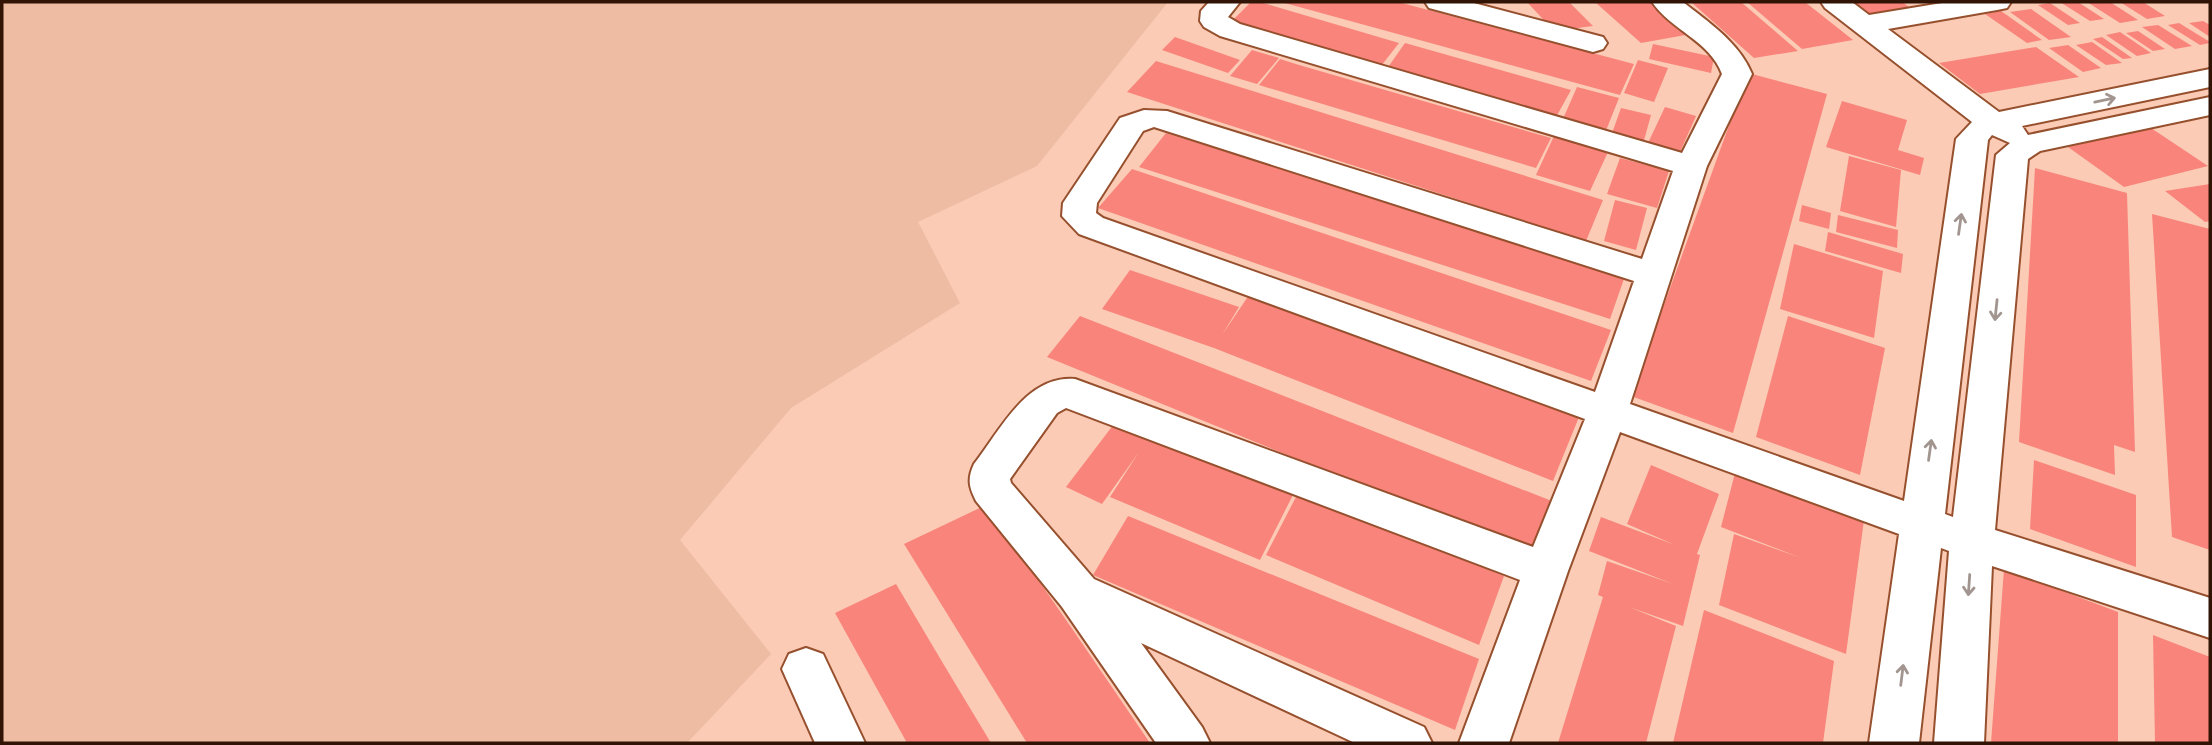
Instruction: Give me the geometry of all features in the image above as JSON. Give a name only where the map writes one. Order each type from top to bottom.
[{"type":"street","points":[[1226,2],[1215,11],[1214,21],[1230,30],[1691,166]]},
{"type":"street","points":[[1439,2],[1593,43]]},
{"type":"street","points":[[1517,2],[1546,31]]},
{"type":"street","points":[[1485,743],[1546,571],[1608,412],[1652,274],[1691,166],[1737,74],[1735,64],[1666,2]]},
{"type":"street","points":[[1835,2],[1993,123],[2030,144]]},
{"type":"street","points":[[1865,24],[1997,2]]},
{"type":"street","points":[[1894,743],[1920,523],[1972,139],[1979,130],[1993,123],[2210,78]]},
{"type":"street","points":[[1959,743],[1972,540],[2012,155],[2030,144],[2210,106]]},
{"type":"street","points":[[1652,274],[1156,118],[1144,119],[1132,125],[1080,202],[1079,216],[1091,226],[1920,523],[2210,618]]},
{"type":"street","points":[[1185,743],[1078,593],[991,489],[989,476],[1043,403],[1064,393],[1075,394],[1546,571]]},
{"type":"street","points":[[1078,593],[1407,743]]},
{"type":"street","points":[[806,669],[840,743]]},
{"type":"shaded area","points":[[2,2],[1168,2],[1037,166],[918,222],[960,303],[791,408],[680,540],[771,654],[687,743],[2,743]]},
{"type":"building","points":[[1251,2],[1260,2],[1399,43],[1378,70],[1228,25]]},
{"type":"building","points":[[1281,2],[1398,2],[1634,64],[1620,95]]},
{"type":"building","points":[[1527,2],[1569,2],[1593,26],[1554,31]]},
{"type":"building","points":[[1595,2],[1654,2],[1691,34],[1641,43]]},
{"type":"building","points":[[1691,2],[1741,2],[1798,51],[1754,58]]},
{"type":"building","points":[[1747,2],[1805,2],[1853,40],[1802,49]]},
{"type":"building","points":[[1854,2],[1902,2],[1912,9],[1872,16]]},
{"type":"building","points":[[2060,2],[2078,2],[2104,19],[2090,21]]},
{"type":"building","points":[[2087,2],[2110,2],[2138,20],[2120,23]]},
{"type":"building","points":[[2120,2],[2143,2],[2165,16],[2147,19]]},
{"type":"building","points":[[2050,3],[2080,23],[2068,25],[2038,5]]},
{"type":"building","points":[[2031,9],[2071,37],[2049,40],[2010,12]]},
{"type":"building","points":[[2001,11],[2042,40],[2027,43],[1985,14]]},
{"type":"building","points":[[2203,21],[2210,25],[2210,37],[2189,23]]},
{"type":"building","points":[[2179,23],[2210,43],[2200,45],[2168,25]]},
{"type":"building","points":[[2158,25],[2192,46],[2175,49],[2142,27]]},
{"type":"building","points":[[2138,31],[2165,49],[2153,51],[2126,33]]},
{"type":"building","points":[[2120,32],[2151,53],[2137,56],[2106,35]]},
{"type":"building","points":[[1175,37],[1240,60],[1228,73],[1162,50]]},
{"type":"building","points":[[2102,37],[2132,58],[2123,59],[2093,39]]},
{"type":"building","points":[[2092,42],[2122,63],[2106,65],[2076,45]]},
{"type":"building","points":[[1405,43],[1571,90],[1555,119],[1386,70]]},
{"type":"building","points":[[1653,44],[1714,57],[1711,73],[1649,59]]},
{"type":"building","points":[[2068,45],[2101,68],[2083,72],[2049,48]]},
{"type":"building","points":[[2036,47],[2079,77],[1980,94],[1939,63]]},
{"type":"building","points":[[1252,50],[1279,58],[1257,84],[1230,76]]},
{"type":"building","points":[[1280,59],[1551,138],[1536,168],[1259,85]]},
{"type":"building","points":[[1638,60],[1668,68],[1654,102],[1624,93]]},
{"type":"building","points":[[1156,61],[1603,200],[1586,241],[1127,92]]},
{"type":"building","points":[[1748,73],[1827,94],[1733,433],[1631,396]]},
{"type":"building","points":[[1577,87],[1619,98],[1605,133],[1562,121]]},
{"type":"building","points":[[1842,101],[1907,120],[1898,150],[1924,158],[1920,175],[1826,147]]},
{"type":"building","points":[[1665,107],[1696,116],[1680,152],[1648,143]]},
{"type":"building","points":[[1621,108],[1651,115],[1643,144],[1611,136]]},
{"type":"building","points":[[2151,128],[2208,166],[2124,187],[2068,147]]},
{"type":"building","points":[[1166,133],[1625,276],[1610,319],[1139,167]]},
{"type":"building","points":[[1554,136],[1608,152],[1590,191],[1536,175]]},
{"type":"building","points":[[1849,156],[1901,170],[1896,227],[1840,211]]},
{"type":"building","points":[[1620,158],[1669,171],[1657,208],[1607,194]]},
{"type":"building","points":[[2035,168],[2127,193],[2135,452],[2114,445],[2115,475],[2019,442]]},
{"type":"building","points":[[1132,169],[1611,330],[1591,381],[1098,208]]},
{"type":"building","points":[[2210,184],[2210,221],[2205,222],[2165,191]]},
{"type":"building","points":[[1615,200],[1647,208],[1636,250],[1604,241]]},
{"type":"building","points":[[1802,205],[1831,213],[1829,229],[1799,221]]},
{"type":"building","points":[[2152,214],[2210,229],[2210,550],[2172,537]]},
{"type":"building","points":[[1838,215],[1898,230],[1897,248],[1836,232]]},
{"type":"building","points":[[1828,232],[1903,254],[1901,273],[1825,251]]},
{"type":"building","points":[[1794,244],[1883,271],[1874,338],[1780,309]]},
{"type":"building","points":[[1130,270],[1239,307],[1222,335],[1249,295],[1579,417],[1553,481],[1214,348],[1102,309]]},
{"type":"building","points":[[1080,316],[1562,505],[1542,559],[1047,357]]},
{"type":"building","points":[[1788,316],[1885,348],[1860,475],[1756,437]]},
{"type":"building","points":[[1117,420],[1294,493],[1260,560],[1110,497],[1139,452],[1102,504],[1066,487]]},
{"type":"building","points":[[2034,460],[2136,495],[2136,567],[2030,529]]},
{"type":"building","points":[[1651,465],[1719,494],[1697,554],[1700,555],[1683,626],[1629,607],[1676,626],[1646,743],[1558,743],[1603,597],[1598,595],[1607,561],[1673,584],[1589,551],[1601,517],[1675,545],[1627,524]]},
{"type":"building","points":[[1735,473],[1864,520],[1846,654],[1719,605],[1734,534],[1801,558],[1721,527]]},
{"type":"building","points":[[1298,493],[1504,576],[1479,645],[1266,555]]},
{"type":"building","points":[[986,505],[1150,743],[1027,743],[904,544]]},
{"type":"building","points":[[1128,516],[1479,659],[1455,730],[1093,575]]},
{"type":"building","points":[[2004,569],[2118,612],[2118,743],[1991,743]]},
{"type":"building","points":[[896,584],[991,743],[907,743],[835,613]]},
{"type":"building","points":[[1704,610],[1834,661],[1823,743],[1673,743]]},
{"type":"building","points":[[2153,635],[2210,657],[2210,743],[2155,743]]}]
